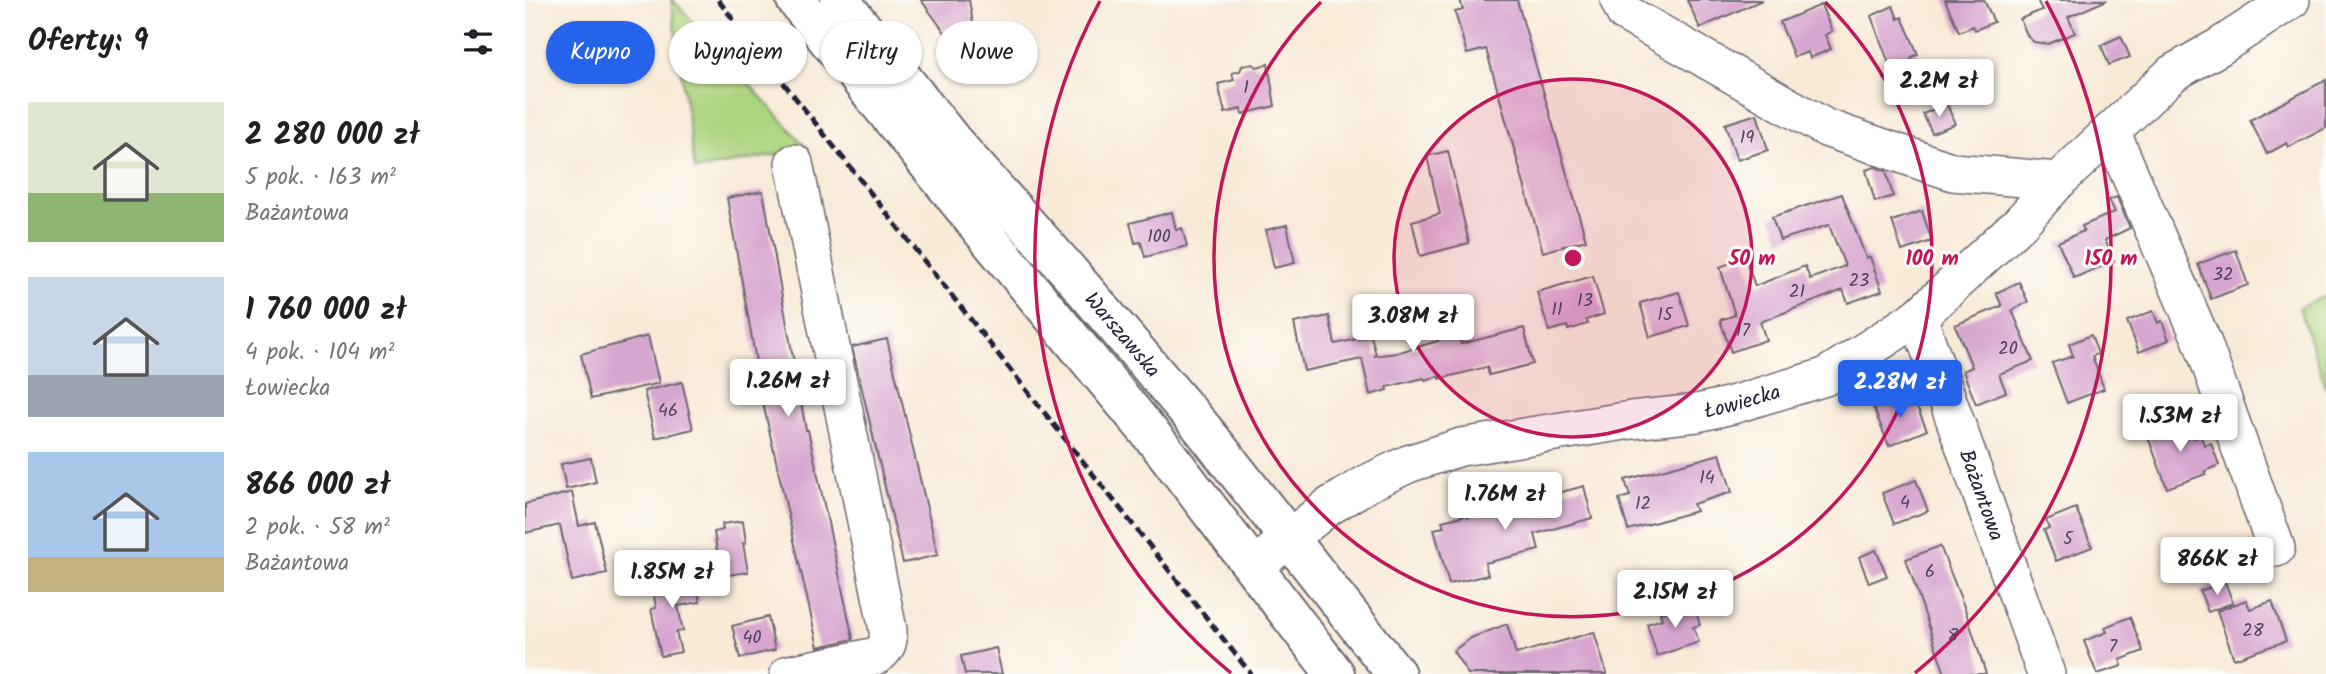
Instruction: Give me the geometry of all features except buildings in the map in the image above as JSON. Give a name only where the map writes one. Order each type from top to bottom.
[{"type":"main road","name":"Warszawska","points":[[796,0],[1163,449],[1335,674]]},
{"type":"main road","name":"Warszawska","points":[[840,0],[954,143],[1065,267],[1203,429],[1287,539],[1397,674]]},
{"type":"street","points":[[1619,0],[1625,13],[1826,128],[1953,172],[2058,181]]},
{"type":"street","name":"Łowiecka","points":[[1254,567],[1328,507],[1368,482],[1408,464],[1461,447],[1631,420],[1697,413],[1825,377],[1918,317],[2020,223],[2058,181],[2173,73],[2291,0]]},
{"type":"street","points":[[2111,131],[2201,341],[2276,548]]},
{"type":"street","points":[[789,674],[876,656],[884,650],[889,641],[794,163]]},
{"type":"street","name":"Bażantowa","points":[[1918,317],[2046,674]]},
{"type":"green space","points":[[671,0],[692,21],[674,21]]},
{"type":"green space","points":[[683,84],[749,84],[808,149],[695,170]]},
{"type":"green space","points":[[2326,296],[2326,389],[2299,307]]},
{"type":"railway","points":[[718,0],[1251,674]]}]
